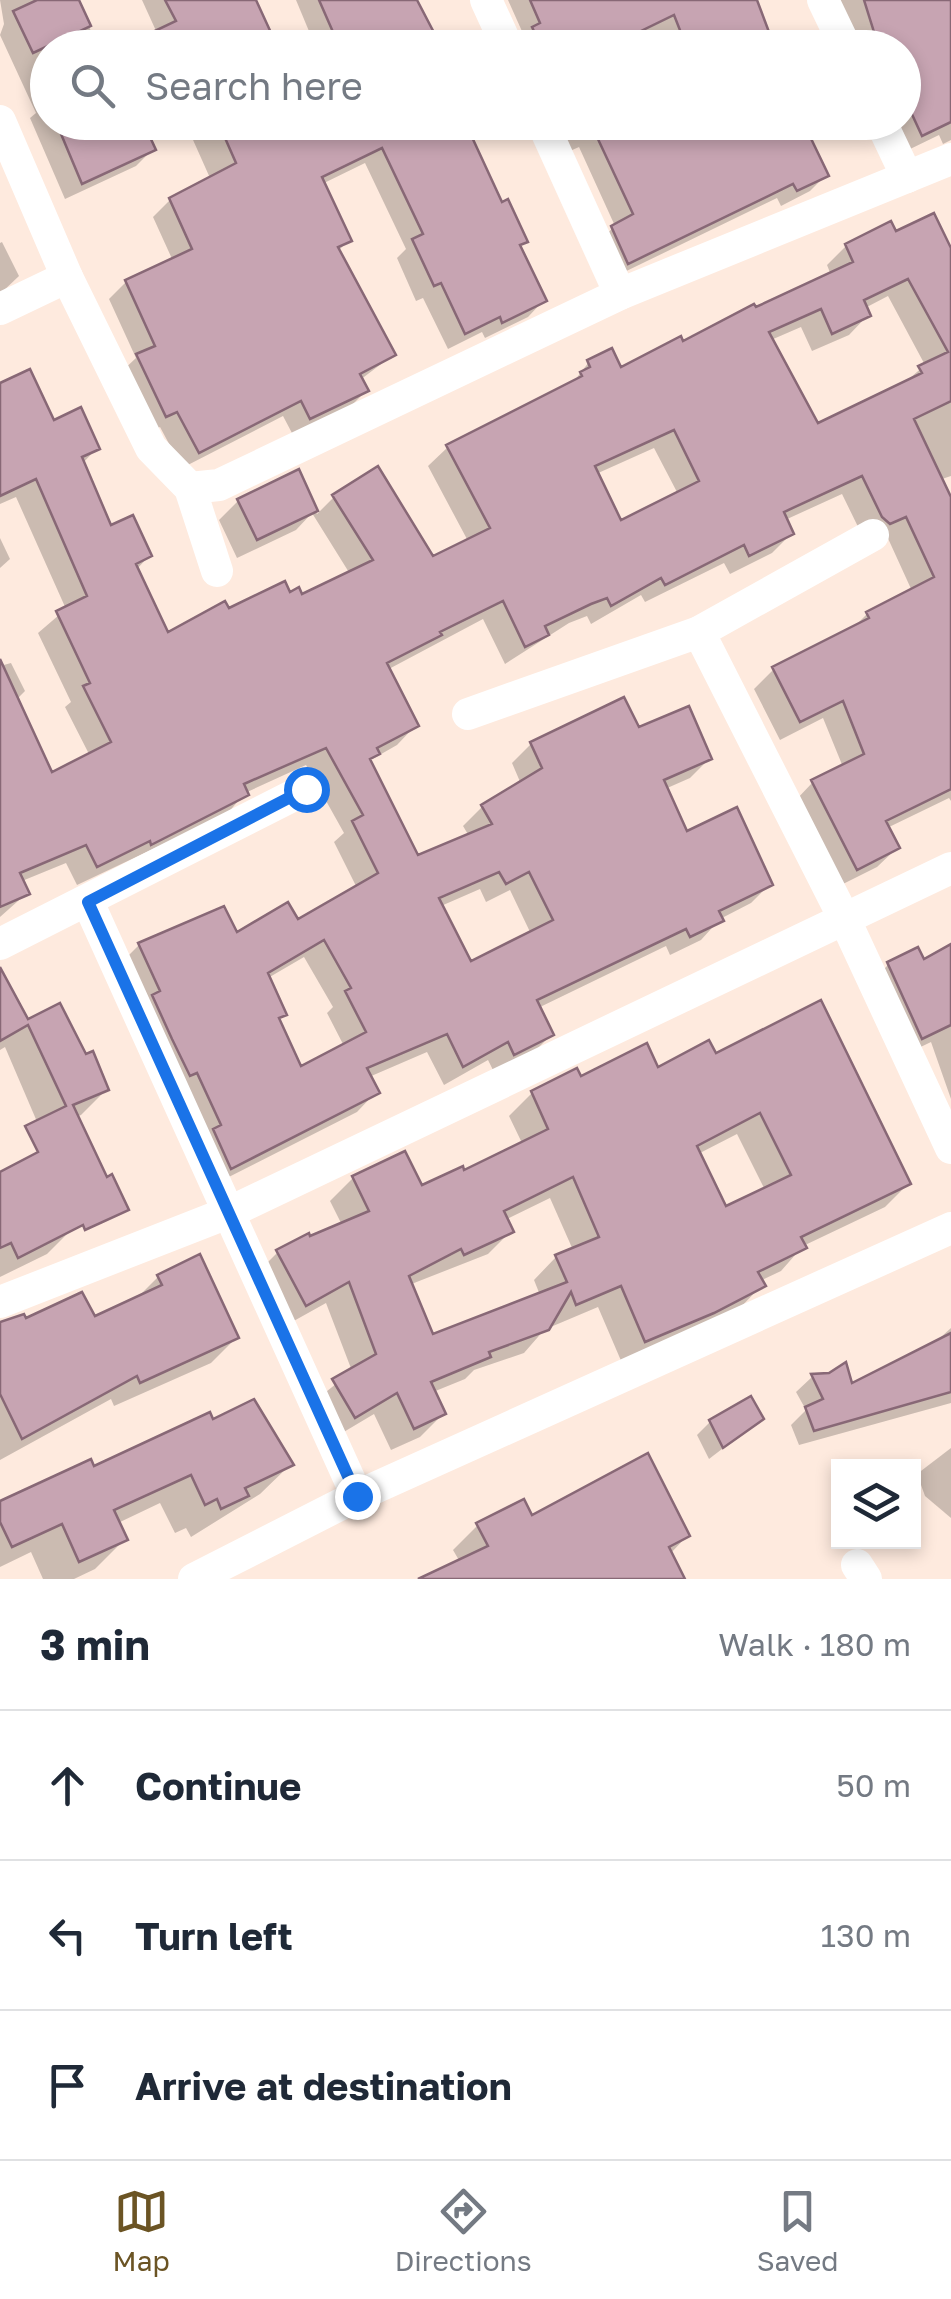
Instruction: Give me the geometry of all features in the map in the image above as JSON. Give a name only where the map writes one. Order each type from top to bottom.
[{"type":"street","points":[[486,0],[500,30]]},
{"type":"street","points":[[823,0],[837,30]]},
{"type":"street","points":[[0,121],[67,277],[150,448],[190,488],[217,571]]},
{"type":"street","points":[[550,140],[620,294]]},
{"type":"street","points":[[890,140],[907,177]]},
{"type":"street","points":[[190,488],[236,477],[620,294],[951,159]]},
{"type":"street","points":[[0,308],[67,277]]},
{"type":"street","points":[[468,714],[698,632],[873,535]]},
{"type":"street","points":[[698,632],[845,920],[951,1148]]},
{"type":"street","points":[[0,944],[306,789]]},
{"type":"street","points":[[0,1302],[230,1212],[951,868]]},
{"type":"street","points":[[88,902],[357,1496]]},
{"type":"street","points":[[194,1579],[357,1496],[951,1228]]},
{"type":"building","points":[[37,0],[79,0],[91,26],[82,30],[30,30],[30,47],[13,11]]},
{"type":"building","points":[[165,0],[256,0],[270,30],[157,30],[176,21]]},
{"type":"building","points":[[319,0],[417,0],[433,30],[332,30]]},
{"type":"building","points":[[530,0],[757,0],[768,30],[680,30],[674,15],[643,30],[533,30],[532,27],[540,23]]},
{"type":"building","points":[[864,0],[951,0],[951,122],[921,134],[921,30],[873,30]]},
{"type":"building","points":[[64,140],[151,140],[156,150],[82,184]]},
{"type":"building","points":[[226,140],[473,140],[502,202],[508,199],[528,242],[520,245],[547,301],[502,323],[500,317],[465,334],[441,283],[434,286],[412,239],[423,234],[382,148],[322,177],[352,241],[338,247],[396,355],[360,374],[369,391],[310,419],[301,401],[199,453],[177,412],[166,417],[136,354],[155,346],[125,280],[192,249],[169,198],[236,163]]},
{"type":"building","points":[[598,140],[812,140],[829,176],[797,191],[793,184],[628,264],[611,226],[633,214]]},
{"type":"building","points":[[934,213],[951,248],[951,401],[914,419],[951,497],[951,789],[886,821],[900,848],[857,870],[811,780],[864,754],[843,701],[800,722],[772,667],[869,618],[866,612],[934,577],[906,517],[890,524],[882,517],[862,476],[784,512],[794,534],[749,556],[744,545],[665,585],[661,578],[611,606],[607,598],[591,604],[545,626],[549,635],[525,647],[503,601],[440,632],[442,635],[387,663],[419,726],[377,748],[380,754],[370,759],[418,855],[492,824],[481,805],[542,768],[530,742],[624,697],[639,727],[689,706],[712,759],[664,780],[687,831],[737,807],[773,885],[719,911],[724,921],[690,937],[686,929],[537,1000],[554,1035],[514,1055],[508,1042],[463,1067],[447,1034],[367,1068],[380,1093],[231,1169],[213,1129],[221,1125],[197,1073],[190,1076],[172,1039],[152,995],[160,991],[138,943],[224,906],[237,932],[288,902],[298,919],[378,873],[352,821],[363,815],[326,748],[244,784],[249,795],[151,845],[150,841],[97,867],[86,845],[20,873],[30,894],[0,907],[0,659],[52,772],[111,742],[83,686],[90,683],[56,611],[87,596],[36,479],[0,496],[0,383],[30,369],[54,420],[81,407],[100,449],[82,457],[111,525],[133,515],[152,556],[136,564],[168,632],[225,601],[229,608],[285,581],[290,592],[299,587],[302,594],[373,560],[332,495],[378,466],[433,556],[490,528],[446,445],[582,376],[580,372],[590,367],[587,360],[612,348],[621,367],[681,336],[683,341],[754,304],[756,307],[853,262],[845,244],[891,221],[896,231]],"holes":[[[908,279],[948,352],[918,366],[922,373],[818,423],[769,332],[821,309],[832,334],[871,316],[864,300]],[[674,430],[699,481],[621,520],[595,466]],[[499,872],[506,884],[529,872],[553,920],[471,961],[439,898]],[[324,940],[351,988],[345,991],[366,1032],[301,1066],[279,1018],[287,1015],[268,973]]]},
{"type":"building","points":[[299,469],[318,511],[257,540],[237,499]]},
{"type":"building","points":[[951,944],[951,1025],[922,1039],[887,962],[918,947],[924,959]]},
{"type":"building","points":[[0,967],[28,1019],[60,1003],[86,1054],[93,1051],[109,1090],[73,1105],[107,1177],[112,1174],[129,1210],[85,1230],[83,1225],[18,1258],[11,1243],[0,1248],[0,1172],[38,1152],[25,1126],[66,1106],[28,1025],[0,1041]]},
{"type":"building","points":[[821,1000],[911,1184],[801,1237],[807,1248],[758,1272],[766,1286],[714,1313],[645,1342],[621,1286],[576,1305],[571,1292],[549,1330],[489,1352],[491,1357],[431,1382],[446,1414],[414,1429],[397,1393],[355,1418],[332,1379],[376,1354],[349,1282],[306,1306],[276,1250],[369,1211],[352,1176],[405,1151],[422,1185],[463,1166],[464,1170],[548,1129],[531,1091],[577,1068],[581,1076],[647,1043],[658,1067],[709,1040],[716,1053]],"holes":[[[760,1113],[791,1175],[726,1206],[697,1146]],[[573,1177],[599,1237],[555,1255],[567,1282],[433,1334],[409,1276],[461,1249],[464,1255],[514,1232],[504,1211]]]},
{"type":"building","points":[[200,1254],[239,1338],[140,1383],[137,1376],[22,1439],[0,1394],[0,1322],[24,1314],[26,1318],[82,1292],[95,1316],[162,1285],[157,1275]]},
{"type":"building","points":[[951,1333],[951,1392],[814,1431],[805,1407],[823,1399],[811,1374],[829,1373],[846,1362],[852,1383]]},
{"type":"building","points":[[751,1396],[764,1419],[723,1448],[709,1420]]},
{"type":"building","points":[[254,1399],[294,1465],[245,1488],[249,1496],[221,1509],[217,1499],[205,1505],[191,1475],[114,1510],[128,1540],[79,1562],[62,1524],[12,1547],[0,1522],[0,1501],[91,1459],[94,1466],[210,1412],[213,1419]]},
{"type":"building","points":[[648,1453],[690,1536],[669,1547],[685,1579],[418,1579],[488,1546],[476,1523],[524,1499],[532,1515]]},
{"type":"route","points":[[306,789],[88,902],[357,1496]]}]
